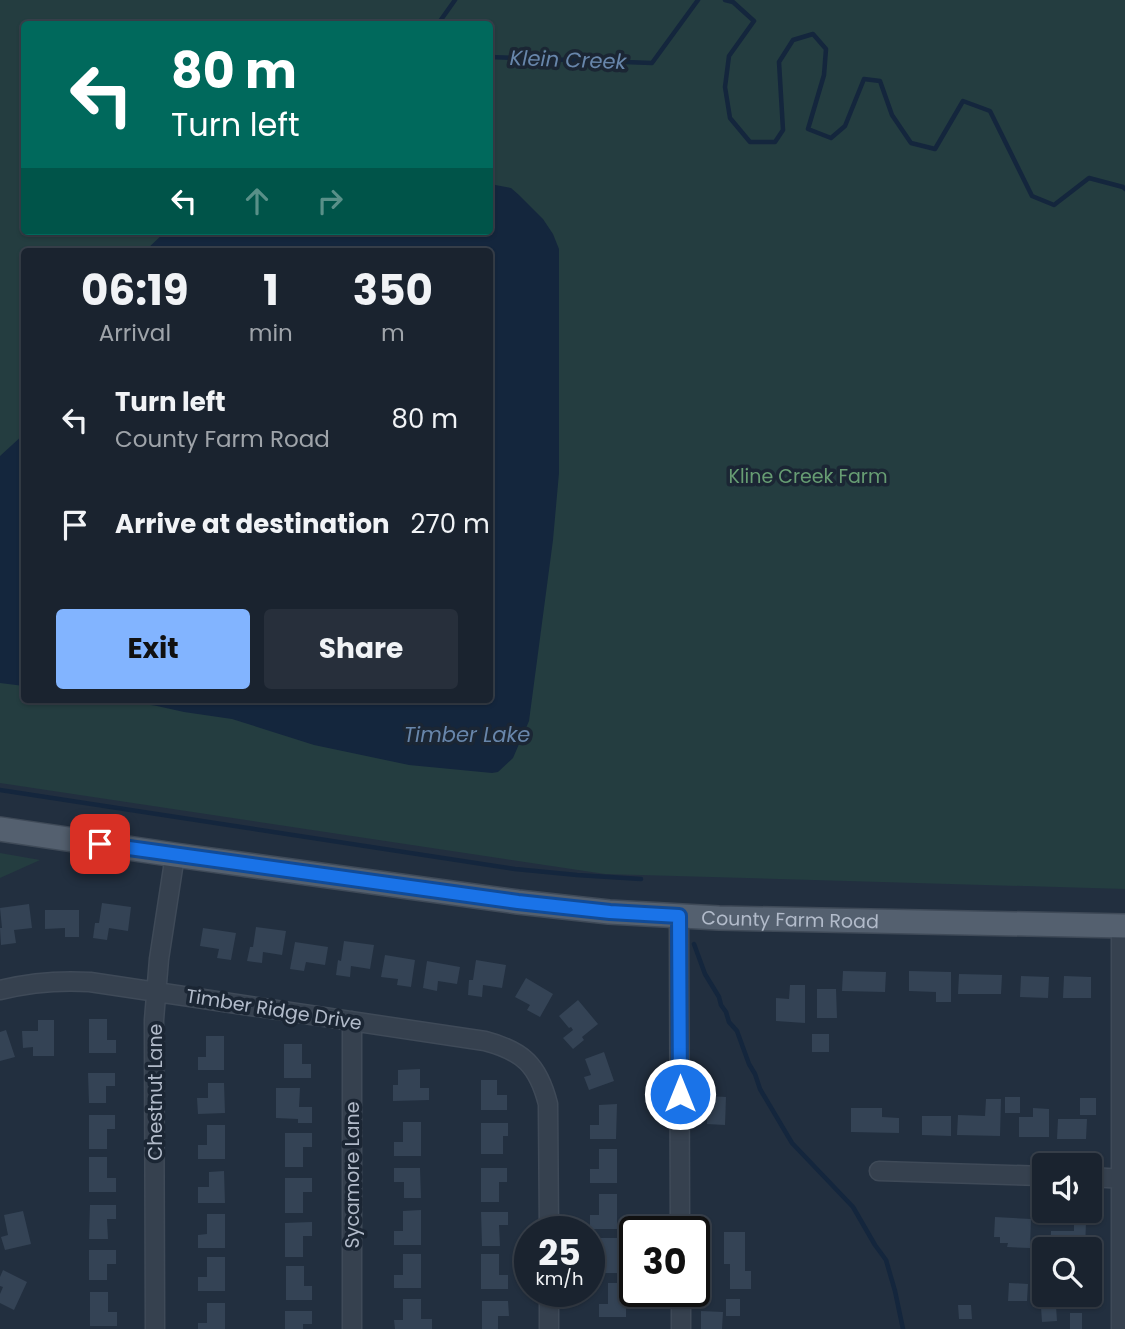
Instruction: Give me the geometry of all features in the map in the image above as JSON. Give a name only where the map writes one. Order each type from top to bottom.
[{"type":"main road","name":"County Farm Road","points":[[0,829],[518,902],[610,912],[679,916],[1123,926]]},
{"type":"street","name":"Chestnut Lane","points":[[155,1329],[154,1020],[159,959],[175,855]]},
{"type":"street","points":[[679,916],[680,1216]]},
{"type":"street","points":[[1121,1329],[1123,926]]},
{"type":"street","name":"Timber Ridge Drive","points":[[0,990],[61,980],[90,982],[504,1046],[519,1054],[538,1074],[544,1088],[549,1115],[549,1216]]},
{"type":"street","name":"Sycamore Lane","points":[[352,1021],[352,1329]]},
{"type":"street","points":[[879,1171],[1032,1176]]},
{"type":"street","points":[[1102,1178],[1123,1179]]},
{"type":"street","points":[[549,1307],[549,1329]]},
{"type":"street","points":[[681,1307],[681,1329]]},
{"type":"green space","name":"Kline Creek Farm","points":[[0,0],[1125,0],[1125,889],[605,874],[0,783]]},
{"type":"green space","points":[[0,853],[40,860],[0,878]]},
{"type":"water","name":"Timber Lake","points":[[493,185],[511,188],[543,219],[559,249],[559,473],[529,721],[513,758],[498,772],[409,765],[314,745],[232,719],[138,703],[493,703],[493,248],[148,248],[162,235],[493,235]]},
{"type":"water","points":[[21,437],[21,686],[0,683],[0,456]]},
{"type":"building","points":[[102,903],[131,907],[128,931],[109,928],[107,940],[93,938]]},
{"type":"building","points":[[29,904],[32,928],[14,930],[16,943],[1,945],[0,908]]},
{"type":"building","points":[[45,910],[79,910],[79,937],[65,937],[65,928],[45,929]]},
{"type":"building","points":[[256,927],[286,931],[282,955],[263,952],[262,963],[247,961],[250,947],[253,947]]},
{"type":"building","points":[[203,928],[236,933],[231,960],[217,958],[219,949],[200,946]]},
{"type":"building","points":[[344,941],[374,945],[370,969],[351,966],[350,977],[336,975]]},
{"type":"building","points":[[295,942],[328,947],[325,965],[306,962],[304,971],[290,969]]},
{"type":"building","points":[[385,955],[415,960],[411,987],[397,985],[398,979],[381,977]]},
{"type":"building","points":[[476,960],[506,965],[502,988],[483,985],[482,997],[468,995],[469,980],[473,980]]},
{"type":"building","points":[[427,961],[460,967],[457,984],[438,981],[437,991],[423,988]]},
{"type":"building","points":[[843,971],[886,972],[885,992],[842,991]]},
{"type":"building","points":[[909,971],[951,972],[951,1002],[936,1002],[936,992],[909,991]]},
{"type":"building","points":[[959,974],[1002,975],[1001,994],[958,994]]},
{"type":"building","points":[[1021,976],[1049,977],[1048,998],[1020,997]]},
{"type":"building","points":[[1064,976],[1091,977],[1091,998],[1063,998]]},
{"type":"building","points":[[526,978],[553,994],[540,1017],[527,1010],[530,1005],[515,997]]},
{"type":"building","points":[[790,985],[805,985],[805,1023],[776,1021],[776,998],[789,999]]},
{"type":"building","points":[[817,989],[836,989],[837,1018],[817,1018]]},
{"type":"building","points":[[578,1000],[598,1024],[582,1037],[584,1040],[573,1049],[563,1038],[573,1030],[559,1016]]},
{"type":"building","points":[[89,1019],[107,1019],[107,1040],[116,1040],[116,1053],[89,1053]]},
{"type":"building","points":[[38,1020],[54,1020],[54,1056],[33,1056],[33,1047],[23,1048],[22,1031],[38,1031]]},
{"type":"building","points":[[6,1030],[15,1057],[0,1061],[0,1032]]},
{"type":"building","points":[[812,1034],[829,1034],[829,1052],[812,1052]]},
{"type":"building","points":[[206,1036],[224,1036],[224,1070],[198,1070],[198,1057],[206,1057]]},
{"type":"building","points":[[284,1044],[302,1044],[302,1064],[311,1064],[311,1078],[284,1078]]},
{"type":"building","points":[[604,1052],[614,1081],[589,1090],[584,1077],[591,1075],[585,1059]]},
{"type":"building","points":[[420,1069],[420,1088],[429,1088],[429,1100],[393,1101],[393,1085],[398,1085],[398,1070]]},
{"type":"building","points":[[88,1073],[115,1073],[115,1086],[106,1086],[106,1103],[89,1103]]},
{"type":"building","points":[[481,1080],[497,1080],[497,1095],[507,1095],[507,1110],[481,1110]]},
{"type":"building","points":[[208,1083],[224,1083],[225,1113],[198,1114],[197,1098],[208,1098]]},
{"type":"building","points":[[276,1088],[300,1088],[299,1107],[312,1107],[312,1123],[276,1118]]},
{"type":"building","points":[[708,1096],[726,1097],[725,1125],[707,1124]]},
{"type":"building","points":[[1005,1097],[1020,1097],[1020,1113],[1005,1113]]},
{"type":"building","points":[[1080,1098],[1096,1098],[1096,1115],[1080,1115]]},
{"type":"building","points":[[986,1099],[1001,1099],[1000,1136],[957,1135],[958,1115],[985,1116]]},
{"type":"building","points":[[617,1104],[616,1139],[590,1139],[590,1125],[599,1125],[599,1105]]},
{"type":"building","points":[[851,1108],[882,1108],[882,1117],[899,1118],[899,1133],[851,1132]]},
{"type":"building","points":[[1033,1108],[1049,1109],[1049,1137],[1019,1137],[1019,1117],[1033,1117]]},
{"type":"building","points":[[89,1115],[115,1115],[115,1129],[107,1129],[107,1149],[89,1149]]},
{"type":"building","points":[[922,1116],[951,1116],[951,1136],[922,1135]]},
{"type":"building","points":[[1058,1119],[1087,1119],[1086,1139],[1057,1139]]},
{"type":"building","points":[[403,1122],[421,1122],[421,1156],[394,1156],[394,1142],[403,1142]]},
{"type":"building","points":[[481,1123],[508,1123],[508,1136],[503,1136],[503,1154],[481,1154]]},
{"type":"building","points":[[207,1125],[225,1125],[225,1159],[198,1159],[198,1145],[207,1145]]},
{"type":"building","points":[[285,1133],[312,1133],[312,1147],[303,1147],[303,1167],[285,1167]]},
{"type":"building","points":[[599,1149],[617,1149],[617,1183],[590,1183],[590,1169],[599,1169]]},
{"type":"building","points":[[89,1157],[107,1157],[107,1178],[116,1178],[116,1192],[89,1192]]},
{"type":"building","points":[[394,1168],[420,1168],[421,1198],[404,1198],[404,1182],[394,1182]]},
{"type":"building","points":[[481,1168],[507,1168],[507,1182],[499,1182],[499,1202],[481,1202]]},
{"type":"building","points":[[224,1171],[225,1203],[198,1203],[198,1187],[209,1187],[209,1172]]},
{"type":"building","points":[[285,1178],[312,1178],[312,1192],[303,1192],[303,1213],[285,1213]]},
{"type":"building","points":[[599,1194],[617,1194],[617,1229],[605,1229],[605,1216],[590,1216],[599,1215]]},
{"type":"building","points":[[90,1205],[116,1205],[116,1219],[107,1219],[108,1239],[89,1239]]},
{"type":"building","points":[[421,1210],[421,1245],[394,1245],[394,1231],[403,1231],[403,1211]]},
{"type":"building","points":[[23,1211],[31,1244],[5,1250],[1,1237],[8,1235],[4,1215]]},
{"type":"building","points":[[481,1212],[508,1212],[508,1225],[499,1225],[500,1246],[482,1246]]},
{"type":"building","points":[[207,1214],[225,1214],[225,1248],[198,1248],[198,1235],[207,1234]]},
{"type":"building","points":[[995,1217],[1031,1219],[1030,1248],[1007,1247],[1008,1243],[1000,1243],[1000,1237],[994,1237]]},
{"type":"building","points":[[312,1222],[312,1236],[303,1236],[303,1257],[285,1257],[285,1223]]},
{"type":"building","points":[[1074,1223],[1086,1223],[1085,1237],[1051,1237],[1051,1231],[1074,1231]]},
{"type":"building","points":[[724,1232],[745,1232],[745,1271],[751,1271],[751,1289],[730,1289],[730,1264],[724,1264]]},
{"type":"building","points":[[605,1238],[617,1238],[617,1273],[605,1273]]},
{"type":"building","points":[[89,1250],[116,1250],[116,1264],[107,1264],[107,1280],[89,1280]]},
{"type":"building","points":[[403,1254],[421,1254],[421,1288],[394,1288],[394,1275],[403,1275]]},
{"type":"building","points":[[481,1254],[499,1254],[499,1275],[508,1275],[508,1289],[481,1289]]},
{"type":"building","points":[[207,1257],[225,1257],[225,1291],[198,1291],[198,1277],[207,1277]]},
{"type":"building","points":[[286,1266],[304,1266],[304,1286],[312,1286],[312,1300],[286,1300]]},
{"type":"building","points":[[3,1270],[27,1282],[14,1310],[0,1303],[3,1287],[0,1286],[0,1277]]},
{"type":"building","points":[[608,1283],[619,1283],[619,1307],[626,1307],[626,1317],[599,1317],[599,1307],[608,1304]]},
{"type":"building","points":[[1009,1283],[1028,1284],[1027,1301],[1008,1301]]},
{"type":"building","points":[[90,1292],[108,1292],[108,1312],[117,1312],[117,1326],[90,1326]]},
{"type":"building","points":[[403,1299],[421,1299],[421,1319],[432,1319],[432,1329],[395,1329],[394,1320],[403,1320]]},
{"type":"building","points":[[726,1299],[740,1299],[740,1316],[726,1316]]},
{"type":"building","points":[[482,1301],[508,1301],[509,1316],[498,1316],[498,1329],[482,1329]]},
{"type":"building","points":[[207,1303],[225,1303],[225,1329],[198,1329],[198,1323],[207,1323]]},
{"type":"building","points":[[958,1305],[971,1305],[972,1319],[959,1319]]},
{"type":"building","points":[[1041,1307],[1056,1307],[1057,1321],[1042,1322]]},
{"type":"building","points":[[285,1311],[312,1311],[312,1324],[303,1324],[303,1329],[285,1329]]},
{"type":"building","points":[[701,1311],[723,1312],[722,1329],[701,1329]]},
{"type":"building","points":[[1070,1313],[1082,1313],[1082,1329],[1070,1329]]},
{"type":"waterway","name":"Klein Creek","points":[[440,21],[455,0]]},
{"type":"waterway","name":"Klein Creek","points":[[493,57],[652,63],[698,0]]},
{"type":"waterway","name":"Klein Creek","points":[[725,0],[733,2],[754,21],[729,56],[725,87],[730,118],[750,142],[775,142],[783,130],[779,62],[793,40],[813,34],[826,49],[824,75],[808,129],[831,138],[845,126],[864,79],[880,81],[892,115],[911,143],[935,149],[963,101],[990,111],[1032,196],[1054,205],[1089,178],[1125,189]]},
{"type":"waterway","points":[[0,790],[515,869],[641,879]]},
{"type":"waterway","points":[[694,944],[705,974],[719,997],[729,1022],[737,1031],[760,1089],[792,1143],[853,1207],[886,1260],[903,1329]]},
{"type":"route","points":[[100,844],[518,902],[679,916],[680,1094]]}]
